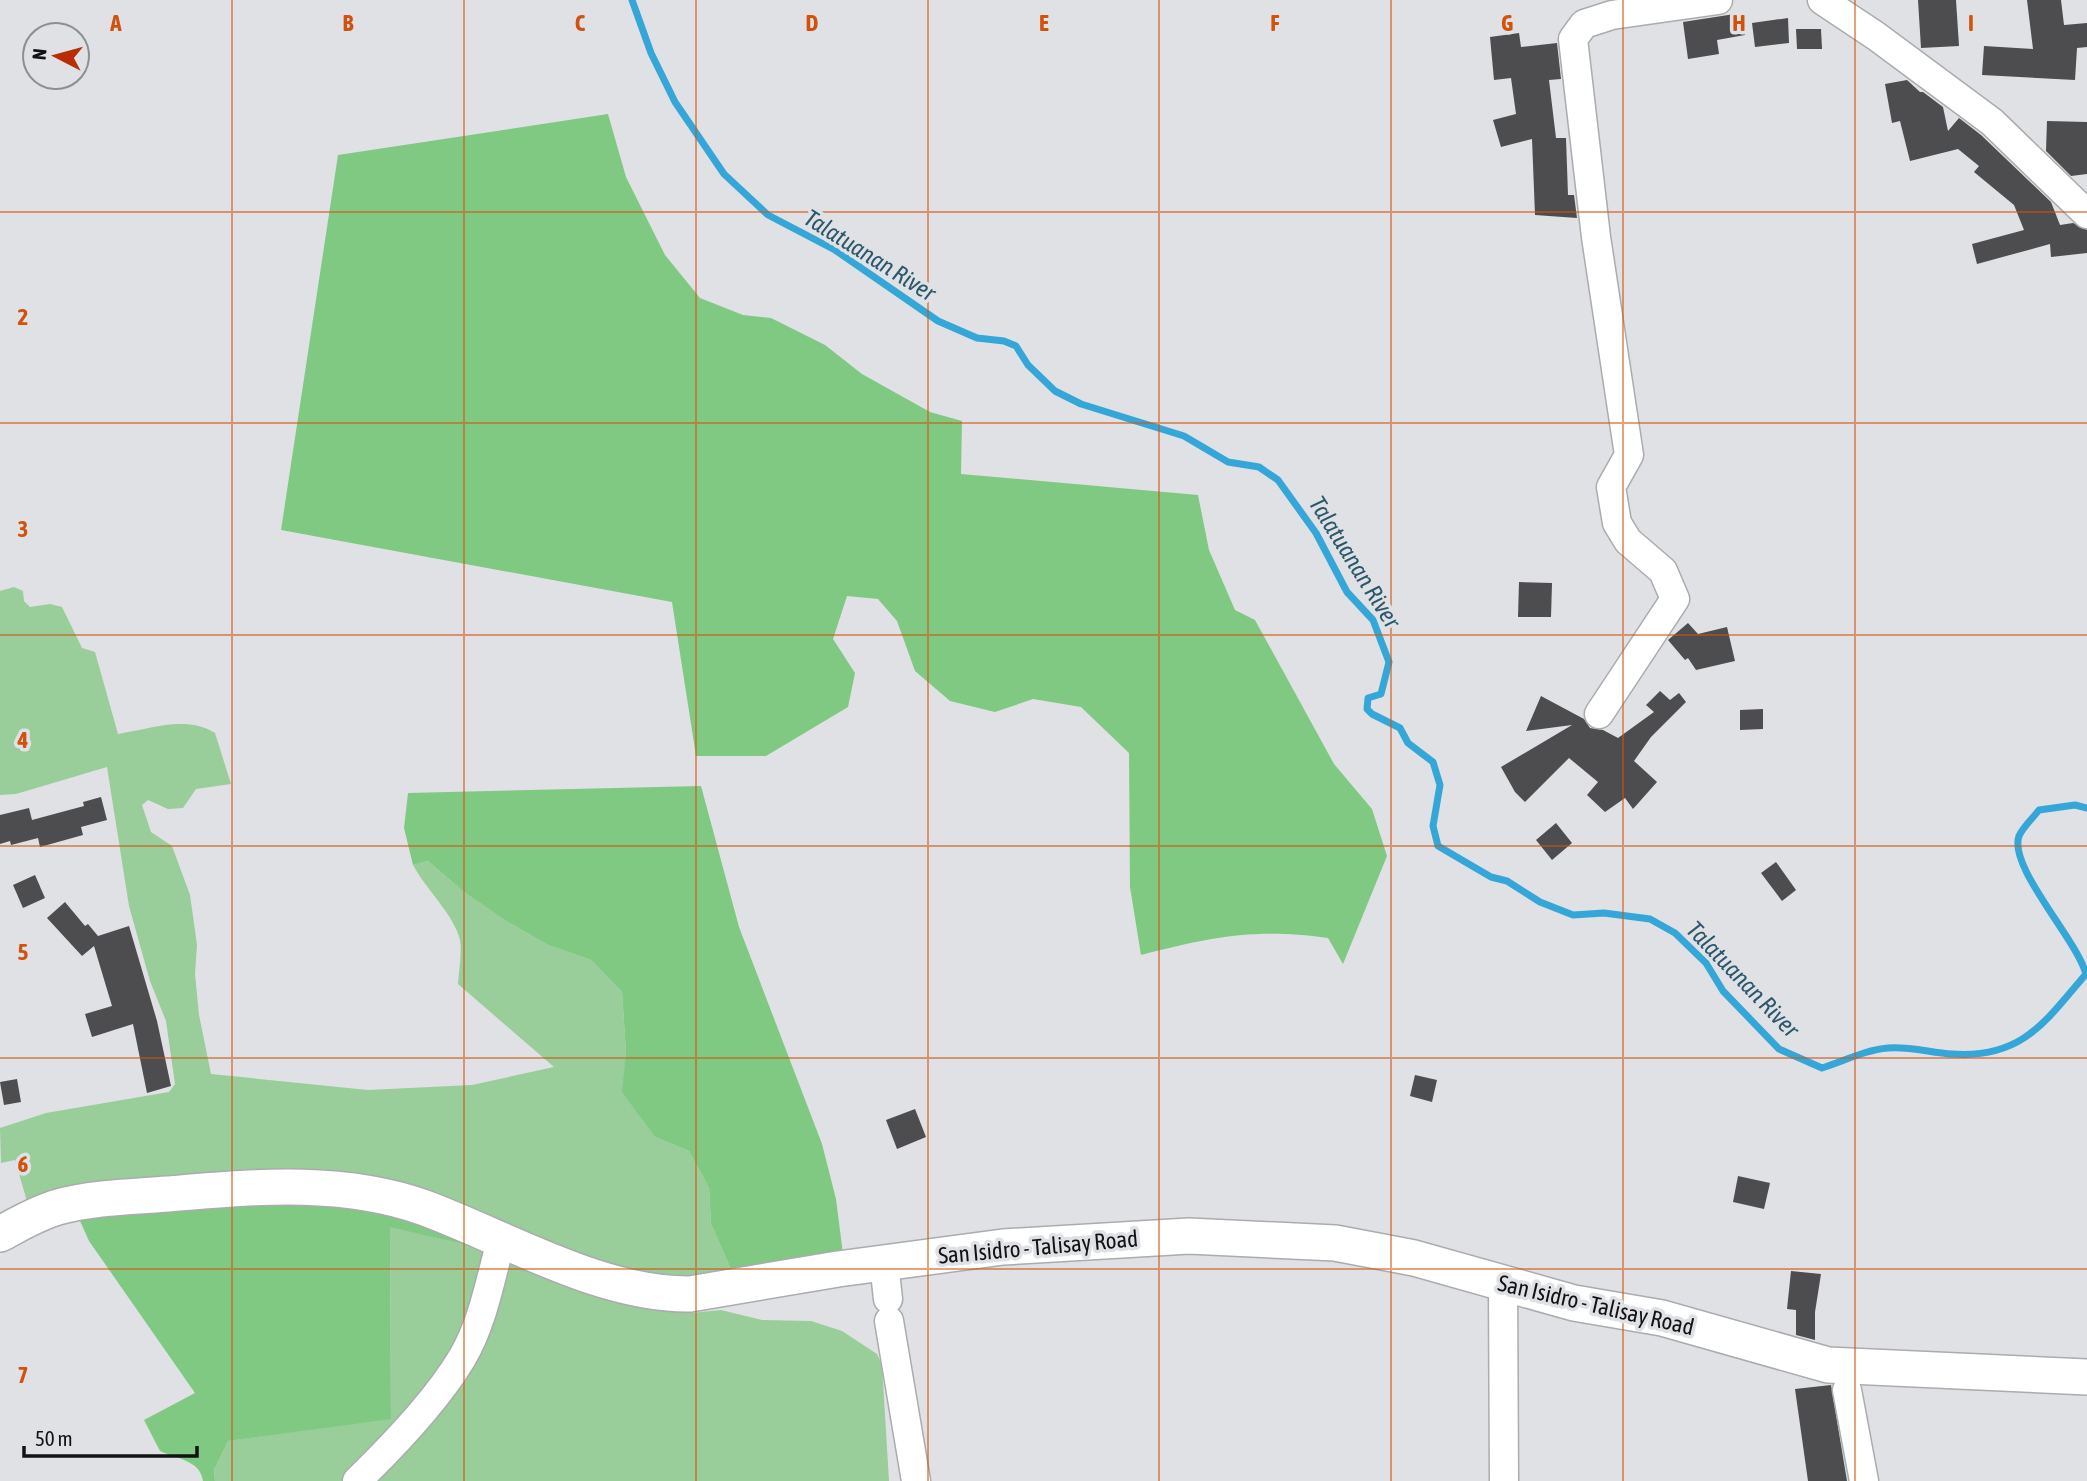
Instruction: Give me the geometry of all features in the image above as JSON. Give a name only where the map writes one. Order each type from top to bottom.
[{"type":"street","points":[[1599,714],[1675,599],[1663,572],[1628,541],[1616,523],[1611,486],[1629,455],[1596,237],[1573,39],[1584,24],[1612,15],[1718,0]]},
{"type":"street","points":[[1822,0],[1876,36],[1992,122],[2087,214]]},
{"type":"street","name":"San Isidro - Talisay Road","points":[[0,1234],[55,1208],[98,1198],[258,1186],[338,1191],[397,1199],[501,1241],[643,1290],[668,1294],[690,1294],[1003,1247],[1189,1236],[1354,1245],[1574,1303],[1675,1321],[1828,1365],[2087,1377]]},
{"type":"street","points":[[357,1481],[426,1404],[461,1359],[480,1314],[501,1241]]},
{"type":"street","points":[[884,1263],[888,1310],[916,1481]]},
{"type":"street","points":[[1503,1284],[1504,1481]]},
{"type":"street","points":[[1847,1390],[1864,1481]]},
{"type":"green space","points":[[608,114],[626,177],[665,255],[700,298],[743,315],[771,318],[825,345],[862,374],[930,412],[962,421],[961,474],[1198,495],[1209,550],[1235,610],[1255,620],[1334,764],[1372,809],[1387,856],[1343,964],[1328,938],[1302,935],[1233,936],[1141,955],[1130,887],[1129,753],[1081,707],[1033,699],[995,712],[950,701],[915,671],[897,621],[878,599],[847,596],[833,639],[855,673],[848,707],[766,756],[696,756],[672,602],[281,530],[338,155]]},
{"type":"green space","points":[[14,587],[23,591],[24,601],[30,607],[50,604],[62,607],[82,648],[95,652],[118,734],[180,724],[204,728],[215,733],[231,784],[196,789],[183,808],[168,809],[148,800],[142,805],[151,832],[172,846],[190,895],[197,945],[195,974],[199,1015],[211,1074],[368,1090],[472,1085],[554,1067],[458,984],[461,950],[457,931],[413,865],[428,861],[464,892],[503,919],[548,945],[591,960],[622,992],[626,1052],[623,1092],[655,1137],[689,1151],[709,1188],[711,1224],[734,1276],[668,1287],[430,1198],[29,1208],[15,1160],[1,1163],[0,1128],[46,1113],[169,1092],[175,1084],[166,1021],[150,981],[129,906],[107,767],[16,794],[0,795],[0,591]]},
{"type":"green space","points":[[701,786],[739,927],[822,1144],[836,1199],[843,1254],[734,1276],[711,1224],[709,1188],[689,1151],[655,1137],[622,1092],[626,1052],[622,992],[591,960],[548,945],[503,919],[464,892],[428,861],[413,865],[404,828],[408,793]]},
{"type":"green space","points":[[180,1201],[374,1206],[480,1248],[390,1227],[391,1419],[228,1441],[214,1470],[215,1481],[203,1481],[193,1464],[160,1451],[144,1420],[195,1393],[89,1241],[76,1212]]},
{"type":"green space","points":[[390,1226],[480,1248],[647,1307],[691,1313],[721,1310],[762,1320],[811,1321],[842,1331],[877,1354],[882,1365],[889,1481],[215,1481],[214,1470],[228,1441],[391,1418]]},
{"type":"building","points":[[1918,0],[1956,0],[1959,46],[1921,48]]},
{"type":"building","points":[[2027,0],[2061,0],[2064,25],[2087,23],[2087,47],[2077,48],[2075,80],[1982,75],[1984,46],[2033,49]]},
{"type":"building","points":[[1741,13],[1745,35],[1717,40],[1719,54],[1688,59],[1683,22]]},
{"type":"building","points":[[1788,18],[1789,43],[1755,47],[1752,23]]},
{"type":"building","points":[[1796,29],[1821,29],[1822,49],[1797,49]]},
{"type":"building","points":[[1519,33],[1521,47],[1557,43],[1561,79],[1549,80],[1556,138],[1566,138],[1568,195],[1574,195],[1577,218],[1535,215],[1532,139],[1501,147],[1493,120],[1516,114],[1511,78],[1494,80],[1490,37]]},
{"type":"building","points":[[1907,80],[1943,107],[1948,131],[1959,118],[1981,135],[2051,202],[2060,225],[2073,223],[2087,230],[2087,253],[2051,257],[2050,244],[1977,264],[1972,244],[2024,230],[2014,205],[1974,172],[1979,166],[1958,149],[1910,161],[1900,121],[1892,123],[1885,84]]},
{"type":"building","points":[[2047,121],[2087,122],[2087,174],[2071,176],[2046,151]]},
{"type":"building","points":[[1519,582],[1552,583],[1551,617],[1518,617]]},
{"type":"building","points":[[1688,623],[1698,634],[1727,627],[1735,661],[1696,670],[1688,658],[1685,660],[1668,640]]},
{"type":"building","points":[[1660,691],[1670,700],[1679,693],[1686,702],[1651,737],[1634,761],[1657,782],[1633,809],[1625,798],[1605,812],[1587,795],[1598,782],[1569,758],[1525,802],[1515,792],[1501,767],[1572,725],[1526,731],[1541,696],[1584,719],[1590,728],[1603,730],[1618,738],[1654,712],[1646,705]]},
{"type":"building","points":[[1763,709],[1763,729],[1740,730],[1740,710]]},
{"type":"building","points":[[101,797],[107,820],[81,827],[83,835],[40,847],[38,838],[11,845],[10,841],[0,844],[0,815],[29,808],[32,820],[84,806],[83,802]]},
{"type":"building","points":[[1556,823],[1572,843],[1552,860],[1536,840]]},
{"type":"building","points":[[1776,862],[1796,890],[1782,901],[1761,873]]},
{"type":"building","points":[[35,875],[45,898],[23,908],[13,885]]},
{"type":"building","points":[[65,902],[85,926],[88,924],[98,936],[129,926],[157,1021],[171,1086],[147,1093],[133,1024],[92,1037],[85,1014],[112,1006],[94,946],[82,956],[47,918]]},
{"type":"building","points":[[1415,1075],[1437,1080],[1432,1102],[1410,1096]]},
{"type":"building","points":[[17,1079],[21,1102],[4,1105],[0,1082]]},
{"type":"building","points":[[915,1109],[926,1137],[897,1149],[886,1120]]},
{"type":"building","points":[[1738,1176],[1770,1183],[1764,1209],[1733,1202]]},
{"type":"building","points":[[1791,1271],[1821,1274],[1815,1312],[1815,1340],[1796,1335],[1796,1310],[1787,1309]]},
{"type":"building","points":[[1831,1385],[1847,1481],[1808,1481],[1795,1389]]},
{"type":"waterway","name":"Talatuanan River","points":[[632,0],[651,53],[675,102],[724,174],[768,215],[835,250],[938,321],[977,338],[1004,341],[1016,346],[1028,365],[1055,391],[1081,404],[1184,436],[1228,462],[1259,467],[1278,480],[1316,533],[1347,592],[1373,620],[1389,662],[1381,694],[1368,698],[1367,709],[1400,728],[1408,743],[1433,762],[1440,785],[1433,826],[1438,846],[1491,877],[1507,881],[1540,902],[1573,915],[1604,913],[1650,919],[1675,933],[1706,963],[1723,991],[1779,1049],[1822,1068],[1863,1053],[1888,1048],[1976,1054],[2014,1044],[2030,1034],[2086,974],[2080,959],[2023,866],[2018,849],[2019,836],[2039,810],[2075,805],[2087,808]]}]
